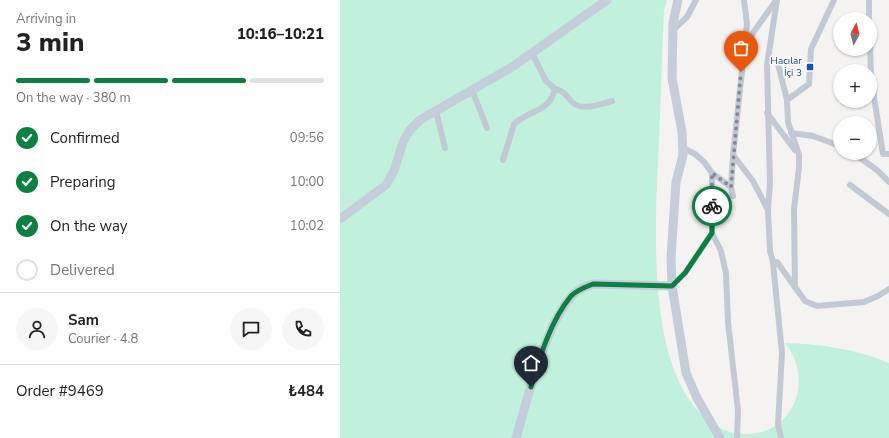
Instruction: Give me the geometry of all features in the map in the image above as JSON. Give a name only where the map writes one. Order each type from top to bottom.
[{"type":"street","points":[[340,220],[386,185],[394,171],[403,142],[410,130],[420,120],[532,53],[608,0]]},
{"type":"street","points":[[678,0],[673,30],[672,78],[682,132],[683,155],[676,182],[671,258],[672,286],[686,373],[697,398],[720,438]]},
{"type":"street","points":[[673,30],[687,17],[696,0]]},
{"type":"street","points":[[733,196],[731,187],[733,155],[747,24],[744,0]]},
{"type":"street","points":[[744,45],[776,0]]},
{"type":"street","points":[[776,0],[767,65],[767,113],[770,183],[768,210],[770,251],[773,262],[782,353],[778,424],[781,438]]},
{"type":"street","points":[[787,100],[809,84],[811,49],[834,0]]},
{"type":"street","points":[[869,0],[870,12]]},
{"type":"street","points":[[532,53],[546,81],[555,88],[566,93],[572,102],[581,106],[612,101]]},
{"type":"street","points":[[870,56],[871,78],[883,154],[889,154]]},
{"type":"street","points":[[777,60],[787,100],[788,122],[799,155],[794,209],[795,287]]},
{"type":"street","points":[[503,160],[514,124],[545,107],[550,102],[555,88]]},
{"type":"street","points":[[472,90],[487,128]]},
{"type":"street","points":[[436,111],[445,148]]},
{"type":"street","points":[[767,113],[799,155]]},
{"type":"street","points":[[791,133],[813,136],[833,143]]},
{"type":"street","points":[[683,148],[704,162],[712,173],[731,187]]},
{"type":"street","points":[[733,155],[753,181],[768,210]]},
{"type":"street","points":[[863,160],[877,170],[889,182]]},
{"type":"street","points":[[712,173],[712,233],[721,251],[726,273],[728,322],[738,410],[737,438]]},
{"type":"street","points":[[850,185],[889,214]]},
{"type":"street","points":[[516,438],[547,341],[558,318],[572,295],[582,288],[593,284],[672,286],[685,273],[712,233]]},
{"type":"street","points":[[773,262],[777,262],[805,301],[817,306],[864,302],[889,289]]},
{"type":"green space","points":[[340,0],[667,0],[664,10],[656,208],[658,289],[663,329],[672,365],[687,396],[708,420],[722,429],[742,434],[764,431],[777,424],[788,414],[795,402],[798,387],[798,372],[794,357],[785,343],[838,348],[864,354],[889,363],[889,438],[340,438]]},
{"type":"way so far","points":[[712,206],[712,173],[731,187],[741,72]]},
{"type":"place","name":"Hacılar İçi 3","points":[[810,67]]},
{"type":"route","points":[[531,387],[547,341],[558,318],[572,295],[582,288],[593,284],[672,286],[680,280],[712,233],[712,206]]}]
